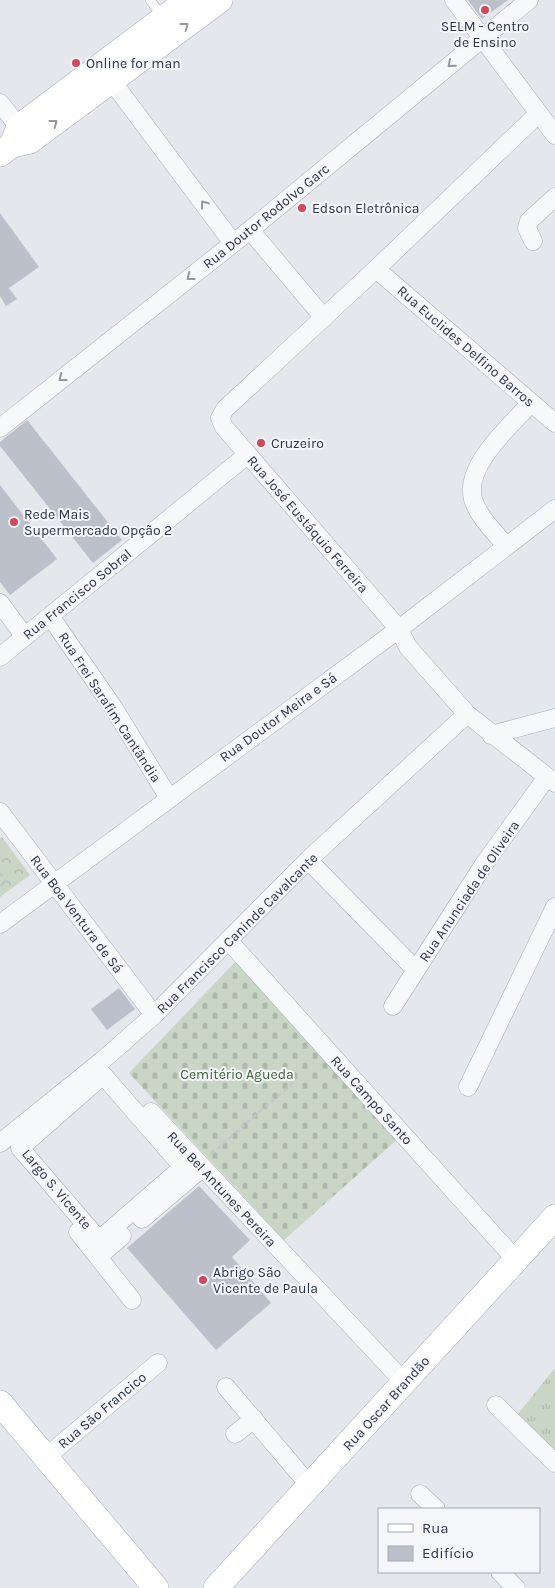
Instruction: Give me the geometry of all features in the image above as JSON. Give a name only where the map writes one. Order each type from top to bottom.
[{"type":"street","points":[[15,142],[157,9],[188,0]]},
{"type":"street","points":[[15,142],[111,80],[220,0]]},
{"type":"street","points":[[454,0],[555,135]]},
{"type":"street","name":"Rua Doutor Rodolvo Garc","points":[[0,428],[250,230],[530,0]]},
{"type":"street","points":[[111,80],[233,243]]},
{"type":"street","points":[[0,103],[15,142]]},
{"type":"street","points":[[250,230],[324,318],[538,114]]},
{"type":"street","points":[[533,241],[526,228],[529,221],[555,197]]},
{"type":"street","name":"Rua Euclides Delfino Barros","points":[[376,269],[555,423]]},
{"type":"street","name":"Rua José Eustáquio Ferreira","points":[[324,318],[225,409],[220,418],[224,427],[399,629],[408,647],[467,714],[491,735],[551,780]]},
{"type":"street","points":[[506,546],[478,509],[473,499],[473,476],[484,458],[531,403]]},
{"type":"street","name":"Rua Francisco Sobral","points":[[0,657],[247,454]]},
{"type":"street","name":"Rua Doutor Meira e Sá","points":[[0,924],[399,629],[555,509]]},
{"type":"street","points":[[0,603],[25,637]]},
{"type":"street","name":"Rua Frei Sarafim Cantãndia","points":[[50,616],[113,708],[169,798]]},
{"type":"street","name":"Rua Francisco Caninde Cavalcante","points":[[1,1142],[103,1060],[154,1015],[308,860],[467,714]]},
{"type":"street","points":[[491,735],[555,718]]},
{"type":"street","name":"Rua Anunciada de Oliveira","points":[[393,1006],[484,864],[551,780]]},
{"type":"street","name":"Rua Boa Ventura de Sá","points":[[0,814],[154,1015]]},
{"type":"street","points":[[308,860],[416,970]]},
{"type":"street","points":[[468,1087],[555,907]]},
{"type":"street","name":"Rua Campo Santo","points":[[228,940],[516,1260]]},
{"type":"street","name":"Rua Bel Antunes Pereira","points":[[103,1060],[404,1382]]},
{"type":"street","name":"Largo S. Vicente","points":[[103,1075],[183,1167],[99,1248],[20,1148],[103,1075]]},
{"type":"street","points":[[1,1142],[99,1248],[132,1300]]},
{"type":"street","points":[[99,1248],[202,1168]]},
{"type":"street","name":"Rua Oscar Brandão","points":[[216,1588],[555,1217]]},
{"type":"street","name":"Rua São Francico","points":[[46,1457],[158,1363]]},
{"type":"street","points":[[226,1387],[310,1486]]},
{"type":"street","points":[[0,1402],[156,1588]]},
{"type":"street","points":[[496,1405],[555,1463]]},
{"type":"street","points":[[235,1434],[254,1420]]},
{"type":"street","points":[[420,1494],[435,1508]]},
{"type":"street","points":[[501,1573],[516,1588]]},
{"type":"path","points":[[0,873],[6,882],[0,886]]},
{"type":"path","points":[[202,1168],[207,1158],[294,1082]]},
{"type":"green space","points":[[2,837],[30,875],[0,897],[0,838]]},
{"type":"green space","name":"Cemitério Agueda","points":[[239,958],[399,1138],[284,1240],[129,1073]]},
{"type":"green space","points":[[555,1368],[555,1452],[517,1415]]},
{"type":"building","name":"SELM - Centro de Ensino","points":[[468,0],[508,0],[482,19]]},
{"type":"building","points":[[0,213],[39,267],[9,288],[17,299],[6,306],[0,296]]},
{"type":"building","points":[[27,420],[122,540],[93,563],[0,446],[0,442]]},
{"type":"building","name":"Rede Mais Supermercado Opção 2","points":[[0,485],[57,559],[10,595],[0,582]]},
{"type":"building","points":[[119,988],[135,1009],[107,1030],[91,1009]]},
{"type":"building","name":"Abrigo São Vicente de Paula","points":[[199,1186],[250,1240],[232,1257],[271,1303],[216,1350],[127,1248]]},
{"type":"place","name":"SELM - Centro de Ensino","points":[[485,10]]},
{"type":"place","name":"Online for man","points":[[76,63]]},
{"type":"place","name":"Edson Eletrônica","points":[[302,208]]},
{"type":"place","name":"Cruzeiro","points":[[261,443]]},
{"type":"place","name":"Rede Mais Supermercado Opção 2","points":[[14,522]]},
{"type":"place","name":"Abrigo São Vicente de Paula","points":[[203,1280]]}]
